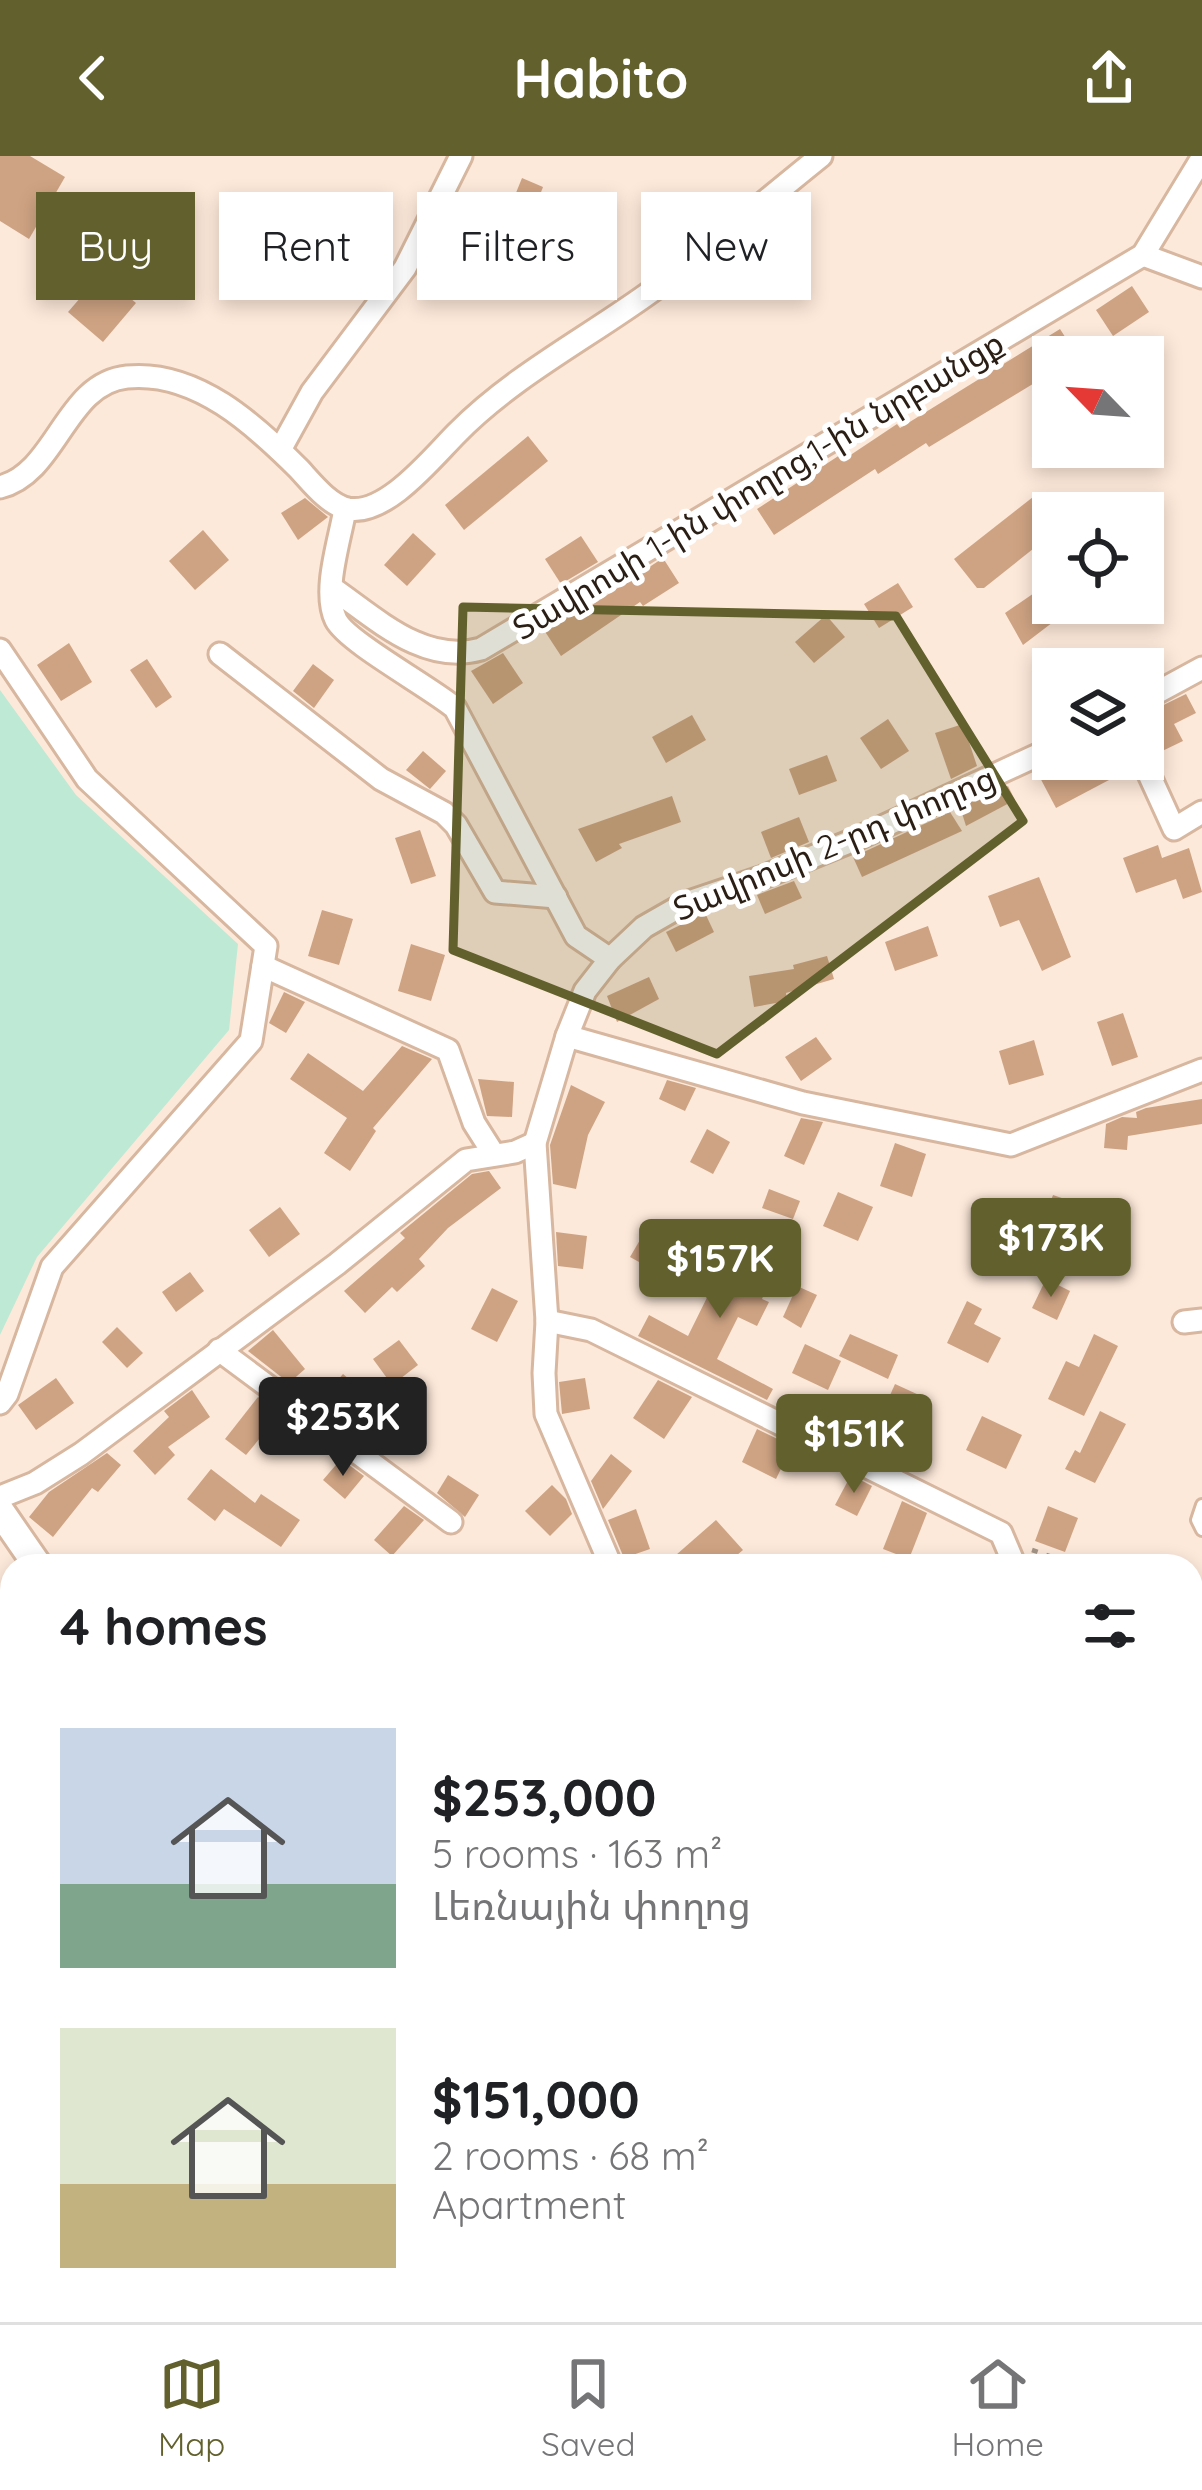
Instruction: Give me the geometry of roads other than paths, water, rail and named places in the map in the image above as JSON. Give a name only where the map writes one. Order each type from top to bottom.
[{"type":"street","points":[[280,450],[312,392],[405,268],[461,156]]},
{"type":"street","points":[[0,487],[27,472],[96,388],[123,376],[169,381],[211,398],[249,420],[326,496],[345,509],[369,508],[400,488],[493,400],[658,286],[820,156]]},
{"type":"street","name":"Տավրոսի 1-ին փողոց,1-ին նրբանցք","points":[[332,589],[421,647],[458,656],[481,649],[1143,255],[1202,158]]},
{"type":"street","points":[[1143,255],[1202,278]]},
{"type":"street","points":[[345,509],[332,589],[334,617],[346,633],[430,686],[455,708],[576,936],[610,959]]},
{"type":"street","points":[[0,650],[87,779],[266,946],[250,1042],[52,1268],[8,1394],[0,1403]]},
{"type":"street","points":[[220,653],[381,779],[444,813],[495,892],[556,897]]},
{"type":"street","points":[[1164,689],[1202,668]]},
{"type":"street","name":"Տավրոսի 2-րդ փողոց","points":[[535,1143],[585,991],[644,927],[686,902],[854,840],[1032,758]]},
{"type":"street","points":[[1152,780],[1174,829],[1202,812]]},
{"type":"street","points":[[263,966],[448,1050],[474,1123],[493,1153]]},
{"type":"street","points":[[567,1036],[803,1103],[1011,1145],[1202,1070]]},
{"type":"street","points":[[0,1497],[81,1454],[337,1264],[466,1160],[515,1152],[535,1143],[547,1321],[546,1414],[606,1554]]},
{"type":"street","points":[[547,1321],[591,1330],[1001,1533],[1010,1554]]},
{"type":"street","points":[[218,1350],[451,1522]]},
{"type":"street","points":[[0,1511],[30,1554]]},
{"type":"lane","points":[[1202,1505],[1197,1520],[1202,1529]]}]
